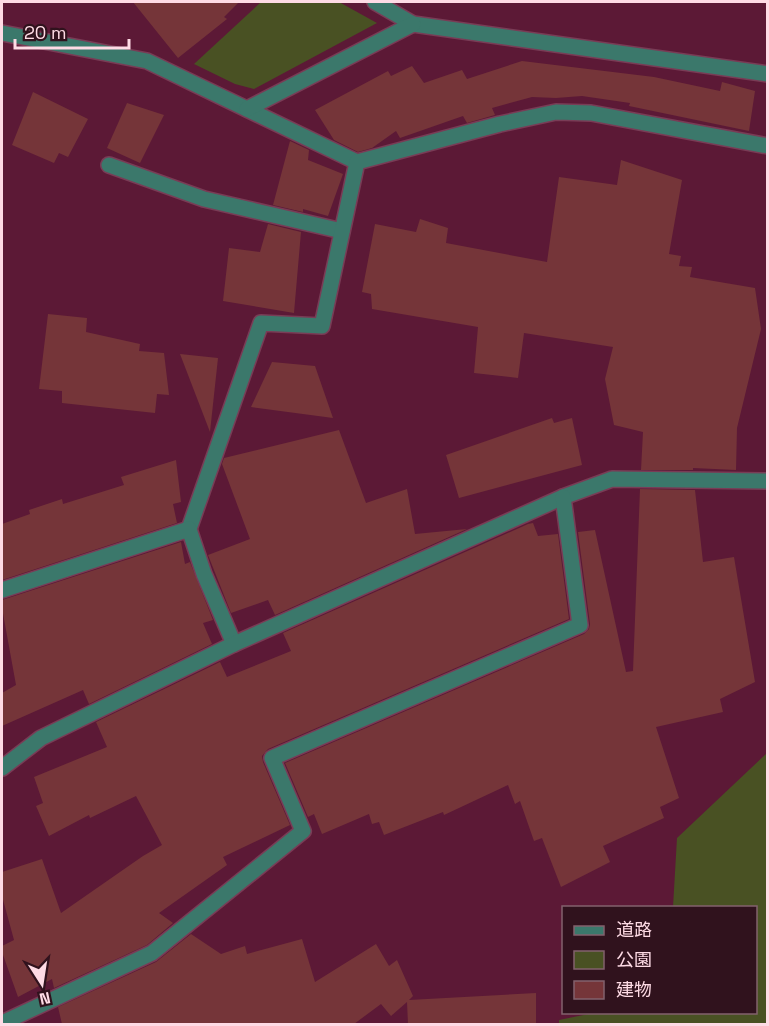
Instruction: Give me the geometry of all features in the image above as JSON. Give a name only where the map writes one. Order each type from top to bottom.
[{"type":"street","points":[[375,2],[413,24],[768,74]]},
{"type":"street","points":[[247,109],[413,24]]},
{"type":"street","points":[[2,33],[147,60],[357,162],[500,124],[556,112],[591,113],[768,146]]},
{"type":"street","points":[[234,644],[204,574],[189,529],[261,323],[322,326],[357,162]]},
{"type":"street","points":[[109,165],[204,200],[342,231]]},
{"type":"street","points":[[2,768],[41,738],[234,644],[562,497],[612,480],[768,481]]},
{"type":"street","points":[[2,1023],[152,953],[303,831],[272,758],[580,625],[562,497]]},
{"type":"street","points":[[2,590],[189,529]]},
{"type":"green space","points":[[261,2],[339,2],[377,23],[254,89],[235,84],[194,64]]},
{"type":"green space","points":[[767,753],[767,1024],[559,1024],[559,1020],[588,1014],[757,1014],[757,906],[673,906],[677,838]]},
{"type":"building","points":[[133,2],[239,2],[224,17],[227,19],[178,58]]},
{"type":"building","points":[[522,61],[654,77],[720,91],[722,82],[755,91],[749,131],[629,106],[630,103],[582,96],[532,97],[492,108],[495,115],[467,123],[463,116],[400,138],[396,131],[372,148],[358,152],[334,140],[315,110],[388,71],[391,76],[412,66],[424,83],[462,70],[467,79]]},
{"type":"building","points":[[33,92],[88,119],[68,157],[59,153],[54,163],[12,145]]},
{"type":"building","points":[[127,103],[164,115],[140,163],[107,148]]},
{"type":"building","points":[[290,141],[309,150],[308,160],[343,174],[328,216],[303,209],[303,212],[273,205]]},
{"type":"building","points":[[621,160],[682,180],[669,254],[681,256],[679,266],[692,267],[690,277],[755,288],[761,329],[737,428],[736,470],[693,468],[693,470],[641,470],[643,432],[614,425],[605,379],[613,347],[524,333],[518,378],[474,373],[478,327],[372,309],[371,294],[362,292],[375,224],[416,232],[420,219],[448,228],[446,243],[547,262],[559,177],[617,185]]},
{"type":"building","points":[[268,224],[301,232],[294,313],[223,301],[229,248],[260,252]]},
{"type":"building","points":[[48,314],[87,318],[86,332],[140,344],[139,351],[164,353],[169,395],[157,394],[155,413],[62,403],[62,391],[39,389]]},
{"type":"building","points":[[180,354],[218,358],[210,432]]},
{"type":"building","points":[[272,362],[315,366],[333,418],[251,407]]},
{"type":"building","points":[[552,418],[554,423],[572,418],[582,465],[459,498],[446,455]]},
{"type":"building","points":[[339,430],[366,503],[407,489],[415,534],[467,529],[275,615],[268,600],[231,613],[208,555],[250,539],[222,464],[224,458]]},
{"type":"building","points":[[176,460],[181,502],[173,504],[177,523],[2,580],[2,524],[30,514],[29,510],[62,499],[63,504],[124,485],[121,477]]},
{"type":"building","points":[[640,489],[695,490],[703,562],[734,557],[755,682],[720,699],[723,712],[656,727],[679,798],[660,807],[664,818],[603,846],[610,862],[561,887],[542,838],[534,841],[520,801],[515,804],[508,785],[444,815],[443,812],[384,835],[379,822],[372,824],[369,814],[322,834],[314,814],[308,817],[285,763],[584,634],[590,624],[578,532],[595,530],[626,672],[633,671]]},
{"type":"building","points":[[533,523],[538,536],[558,534],[569,619],[268,749],[262,756],[263,762],[290,825],[223,857],[227,865],[159,913],[173,923],[147,945],[54,988],[52,979],[18,997],[2,952],[2,946],[14,940],[2,896],[2,872],[42,859],[61,913],[162,845],[136,796],[90,818],[89,815],[49,836],[36,806],[43,803],[34,777],[107,747],[96,722],[220,662],[227,677],[291,651],[283,633]]},
{"type":"building","points":[[181,542],[185,564],[190,562],[213,620],[203,623],[212,644],[89,704],[83,690],[2,726],[2,693],[16,685],[2,600]]},
{"type":"building","points":[[191,934],[221,954],[245,946],[247,954],[302,939],[315,982],[376,944],[389,966],[397,960],[413,996],[409,1000],[536,993],[536,1024],[408,1024],[407,1002],[391,1016],[381,1004],[354,1024],[62,1024],[58,1007],[156,962]]}]
